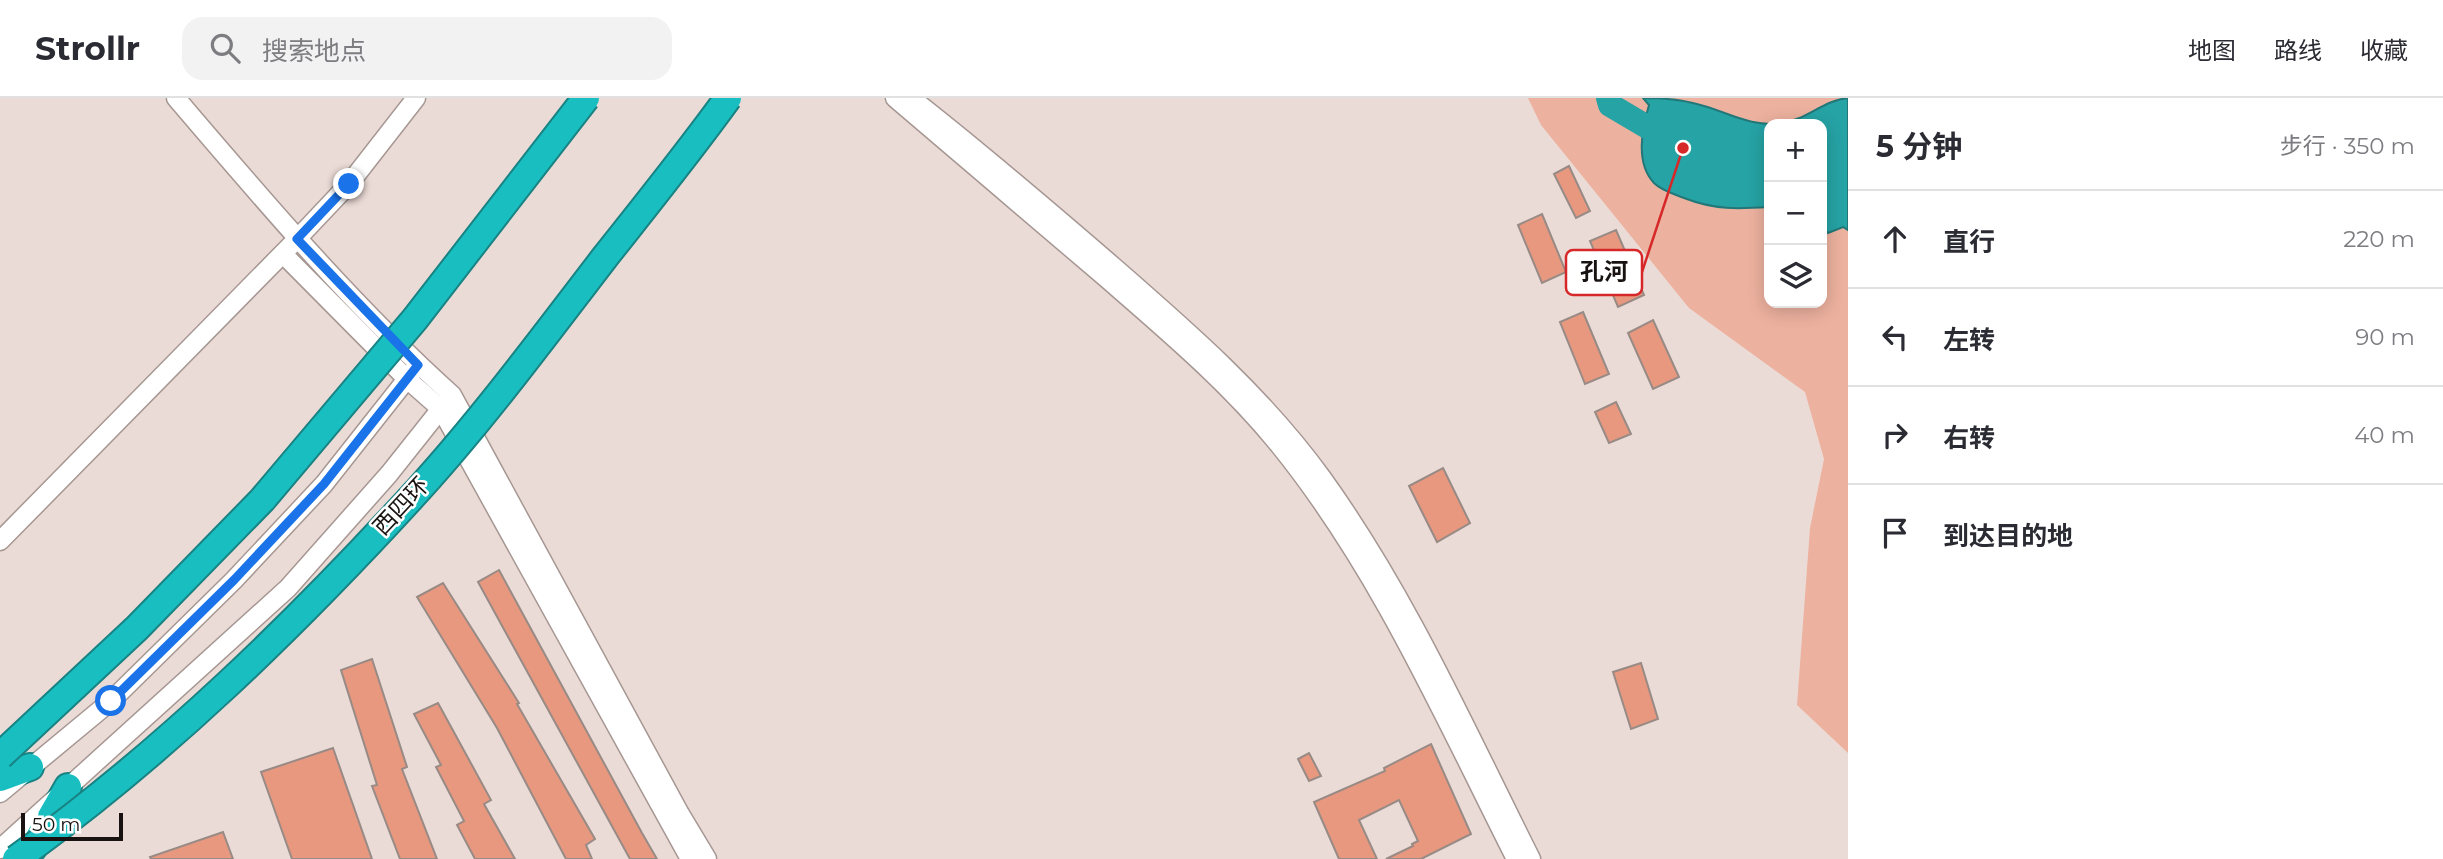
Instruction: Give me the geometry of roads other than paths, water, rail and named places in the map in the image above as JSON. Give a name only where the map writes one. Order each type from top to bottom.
[{"type":"highway","points":[[0,757],[137,628],[261,500],[415,319],[586,98]]},
{"type":"highway","name":"西四环","points":[[16,859],[58,829],[157,749],[305,608],[421,487],[485,411],[729,98]]},
{"type":"highway","points":[[0,778],[30,767]]},
{"type":"highway","points":[[27,859],[68,787]]},
{"type":"street","points":[[176,98],[297,239],[418,365],[446,402],[707,859]]},
{"type":"street","points":[[0,541],[349,184],[416,98]]},
{"type":"street","points":[[895,98],[1186,347],[1278,444],[1310,484],[1362,561],[1393,615],[1516,859]]},
{"type":"street","points":[[911,98],[982,155],[1195,337],[1236,376],[1288,435],[1321,476],[1374,554],[1405,609],[1531,859]]},
{"type":"street","points":[[283,254],[407,379],[446,402],[690,859]]},
{"type":"street","points":[[0,793],[111,701],[234,580],[324,484],[418,365]]},
{"type":"street","points":[[0,849],[288,588],[389,474],[446,402]]},
{"type":"water","points":[[1643,98],[1684,101],[1764,123],[1764,207],[1716,207],[1664,190],[1648,175],[1642,146],[1649,105]]},
{"type":"water","points":[[1848,98],[1848,230],[1843,227],[1828,233],[1827,119],[1796,119],[1831,102]]},
{"type":"waterway","points":[[1608,98],[1610,105],[1671,141]]},
{"type":"place","name":"孔河","points":[[1683,148]]}]
